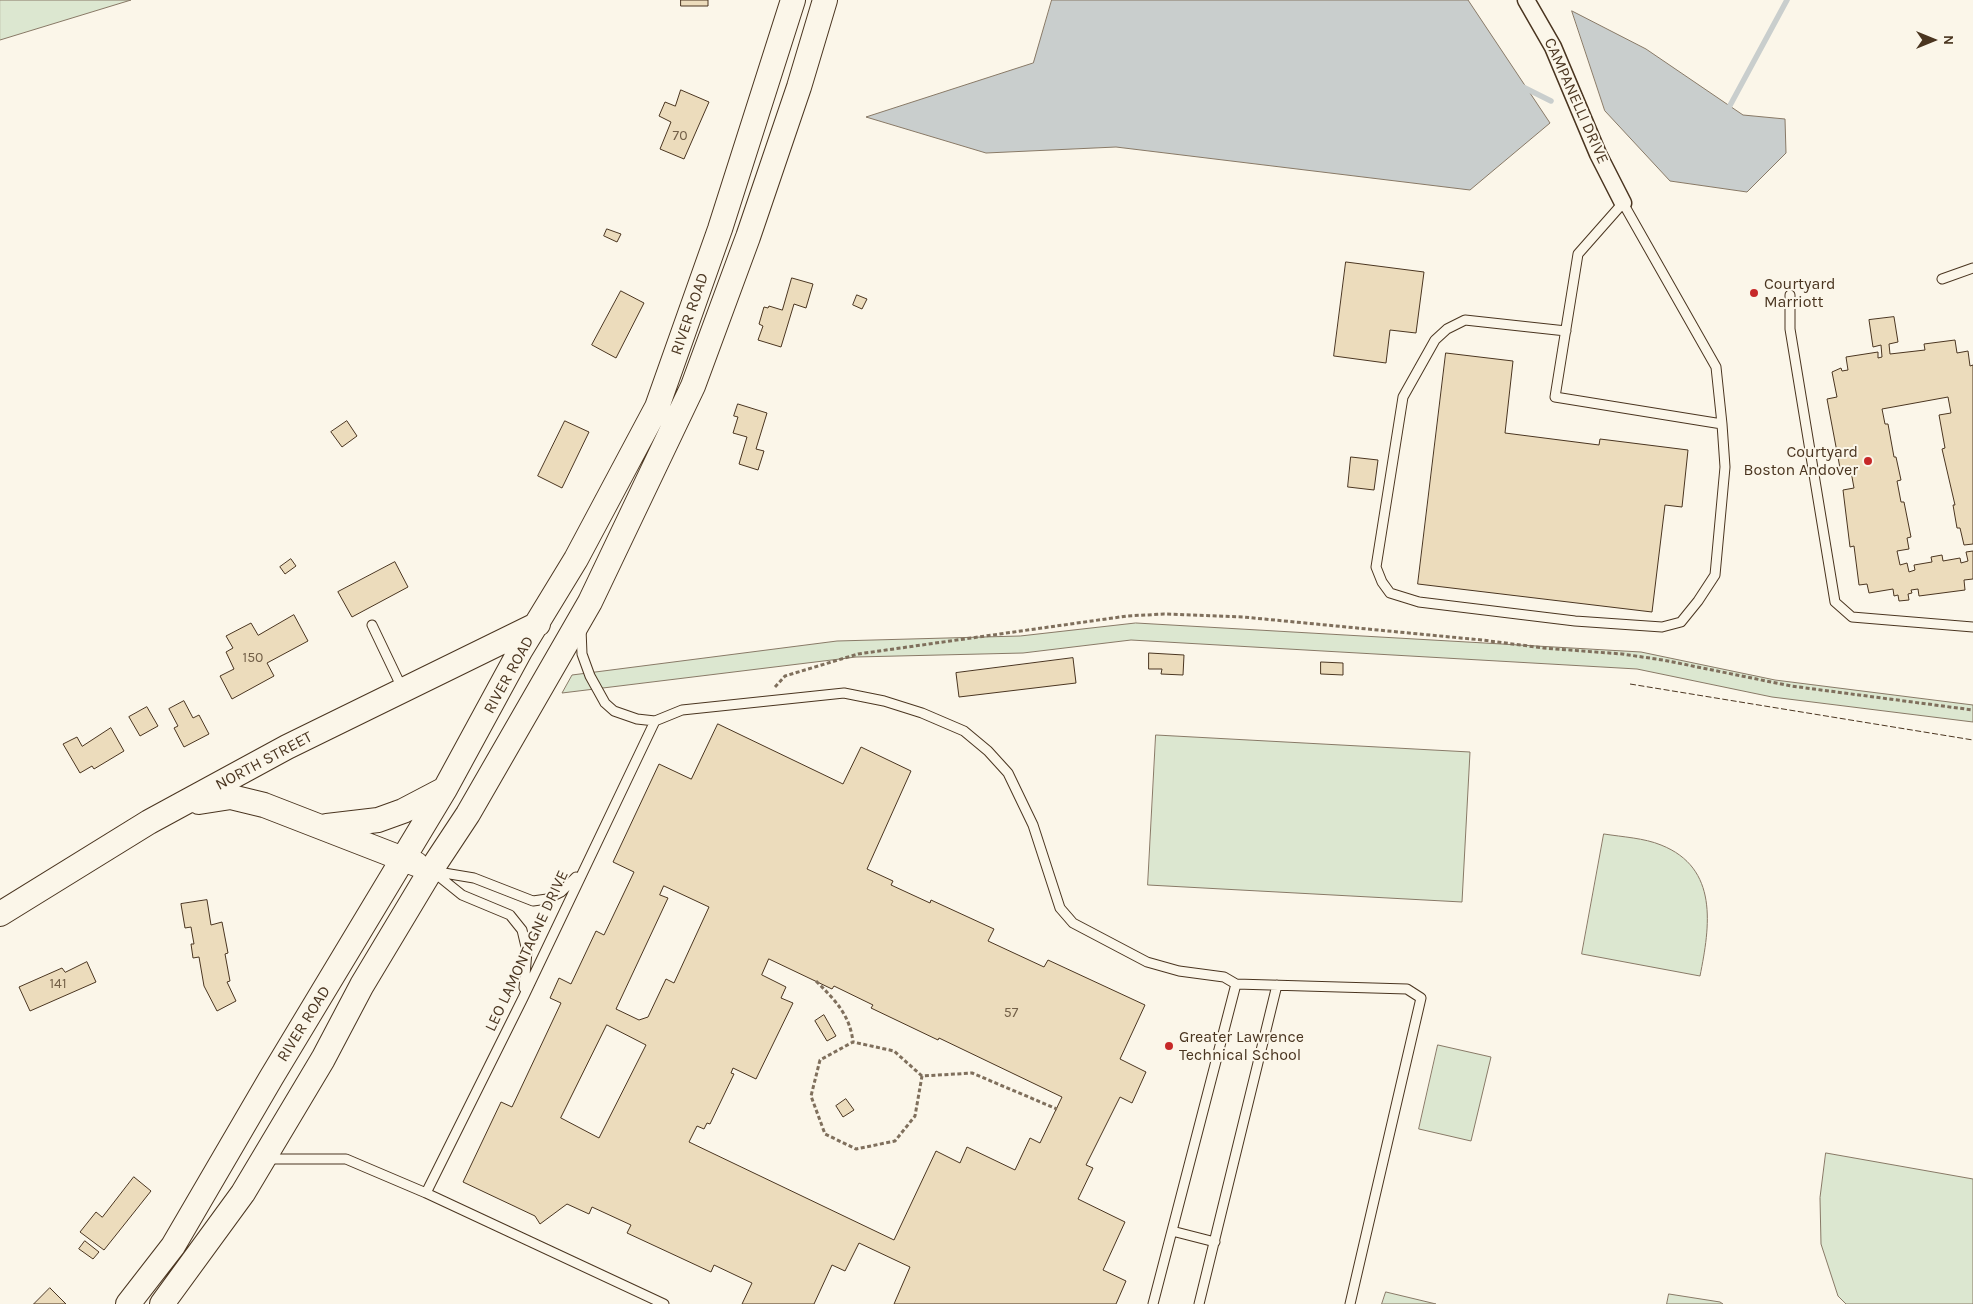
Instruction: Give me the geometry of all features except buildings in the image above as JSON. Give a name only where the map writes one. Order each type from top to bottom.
[{"type":"main road","name":"RIVER ROAD","points":[[128,1304],[173,1246],[445,790],[520,651],[576,559],[657,407],[720,229],[793,0]]},
{"type":"main road","name":"RIVER ROAD","points":[[162,1304],[244,1193],[323,1059],[362,985],[431,870],[468,814],[590,602],[693,386],[748,237],[799,87],[825,0]]},
{"type":"main road","name":"NORTH STREET","points":[[0,914],[134,831],[287,747],[538,624]]},
{"type":"main road","points":[[320,827],[378,820],[403,811],[445,790]]},
{"type":"main road","points":[[178,808],[205,800],[231,797],[264,805],[431,870]]},
{"type":"street","name":"CAMPANELLI DRIVE","points":[[1526,0],[1553,47],[1598,154],[1623,204]]},
{"type":"lane","points":[[1566,331],[1464,320],[1447,329],[1435,340],[1403,397],[1376,567],[1382,582],[1390,593],[1419,602],[1575,621],[1662,627],[1680,622],[1698,601],[1714,574],[1725,467],[1722,424],[1716,367],[1623,204],[1578,254],[1566,331],[1555,397],[1722,424]]},
{"type":"lane","points":[[1942,279],[1973,268]]},
{"type":"lane","points":[[1790,296],[1790,329],[1835,602],[1852,618],[1973,627]]},
{"type":"lane","points":[[580,620],[582,654],[590,676],[605,703],[614,711],[638,719],[655,720],[682,710],[762,700],[844,693],[884,701],[922,713],[964,731],[988,751],[1008,773],[1033,825],[1060,908],[1073,923],[1147,962],[1179,971],[1224,977],[1236,984],[1407,988],[1421,998],[1350,1304]]},
{"type":"lane","points":[[372,625],[403,690]]},
{"type":"lane","name":"LEO LAMONTAGNE DRIVE","points":[[426,1193],[523,998],[581,871],[655,720]]},
{"type":"lane","points":[[431,870],[474,878],[533,901],[547,899],[562,892],[581,871]]},
{"type":"lane","points":[[431,870],[462,895],[510,915],[522,930],[526,951],[523,998]]},
{"type":"lane","points":[[1153,1304],[1236,984]]},
{"type":"lane","points":[[1200,1304],[1277,985]]},
{"type":"lane","points":[[263,1159],[346,1159],[426,1193],[664,1304]]},
{"type":"lane","points":[[1172,1231],[1215,1242]]},
{"type":"path","points":[[762,700],[785,676],[858,654],[1127,616],[1164,614],[1243,617],[1482,640],[1544,648],[1622,654],[1663,660],[1791,686],[1973,710]]},
{"type":"path","points":[[816,981],[831,996],[851,1024],[853,1042]]},
{"type":"path","points":[[922,1076],[915,1116],[895,1141],[856,1149],[825,1134],[810,1096],[820,1060],[853,1042],[894,1051],[922,1076],[972,1073],[1056,1109]]},
{"type":"green space","points":[[0,0],[131,0],[0,40]]},
{"type":"green space","points":[[1136,623],[1641,652],[1775,680],[1973,705],[1973,722],[1772,697],[1637,669],[1131,640],[1023,653],[856,657],[562,693],[572,675],[837,641],[1020,636]]},
{"type":"green space","points":[[1156,735],[1470,752],[1462,902],[1148,885]]},
{"type":"green space","points":[[1604,834],[1641,839],[1661,845],[1680,855],[1693,868],[1701,883],[1706,900],[1706,938],[1700,976],[1582,954]]},
{"type":"green space","points":[[1438,1045],[1491,1057],[1471,1141],[1419,1129]]},
{"type":"green space","points":[[1826,1153],[1973,1179],[1973,1304],[1846,1304],[1838,1296],[1821,1244],[1820,1198]]},
{"type":"green space","points":[[1386,1292],[1436,1304],[1382,1304]]},
{"type":"green space","points":[[1669,1294],[1720,1302],[1723,1304],[1667,1304]]},
{"type":"shaded area","points":[[1052,0],[1468,0],[1550,123],[1470,190],[1116,147],[986,153],[866,117],[1033,63]]},
{"type":"shaded area","points":[[1572,11],[1646,49],[1743,115],[1785,119],[1786,153],[1747,192],[1670,181],[1605,111]]},
{"type":"waterway","points":[[1727,111],[1787,0]]},
{"type":"waterway","points":[[1521,86],[1551,101]]},
{"type":"fence","points":[[1630,684],[1973,740]]},
{"type":"place","name":"Courtyard Marriott","points":[[1754,293]]},
{"type":"place","name":"Courtyard Boston Andover","points":[[1868,461]]},
{"type":"place","name":"Greater Lawrence Technical School","points":[[1169,1046]]}]
